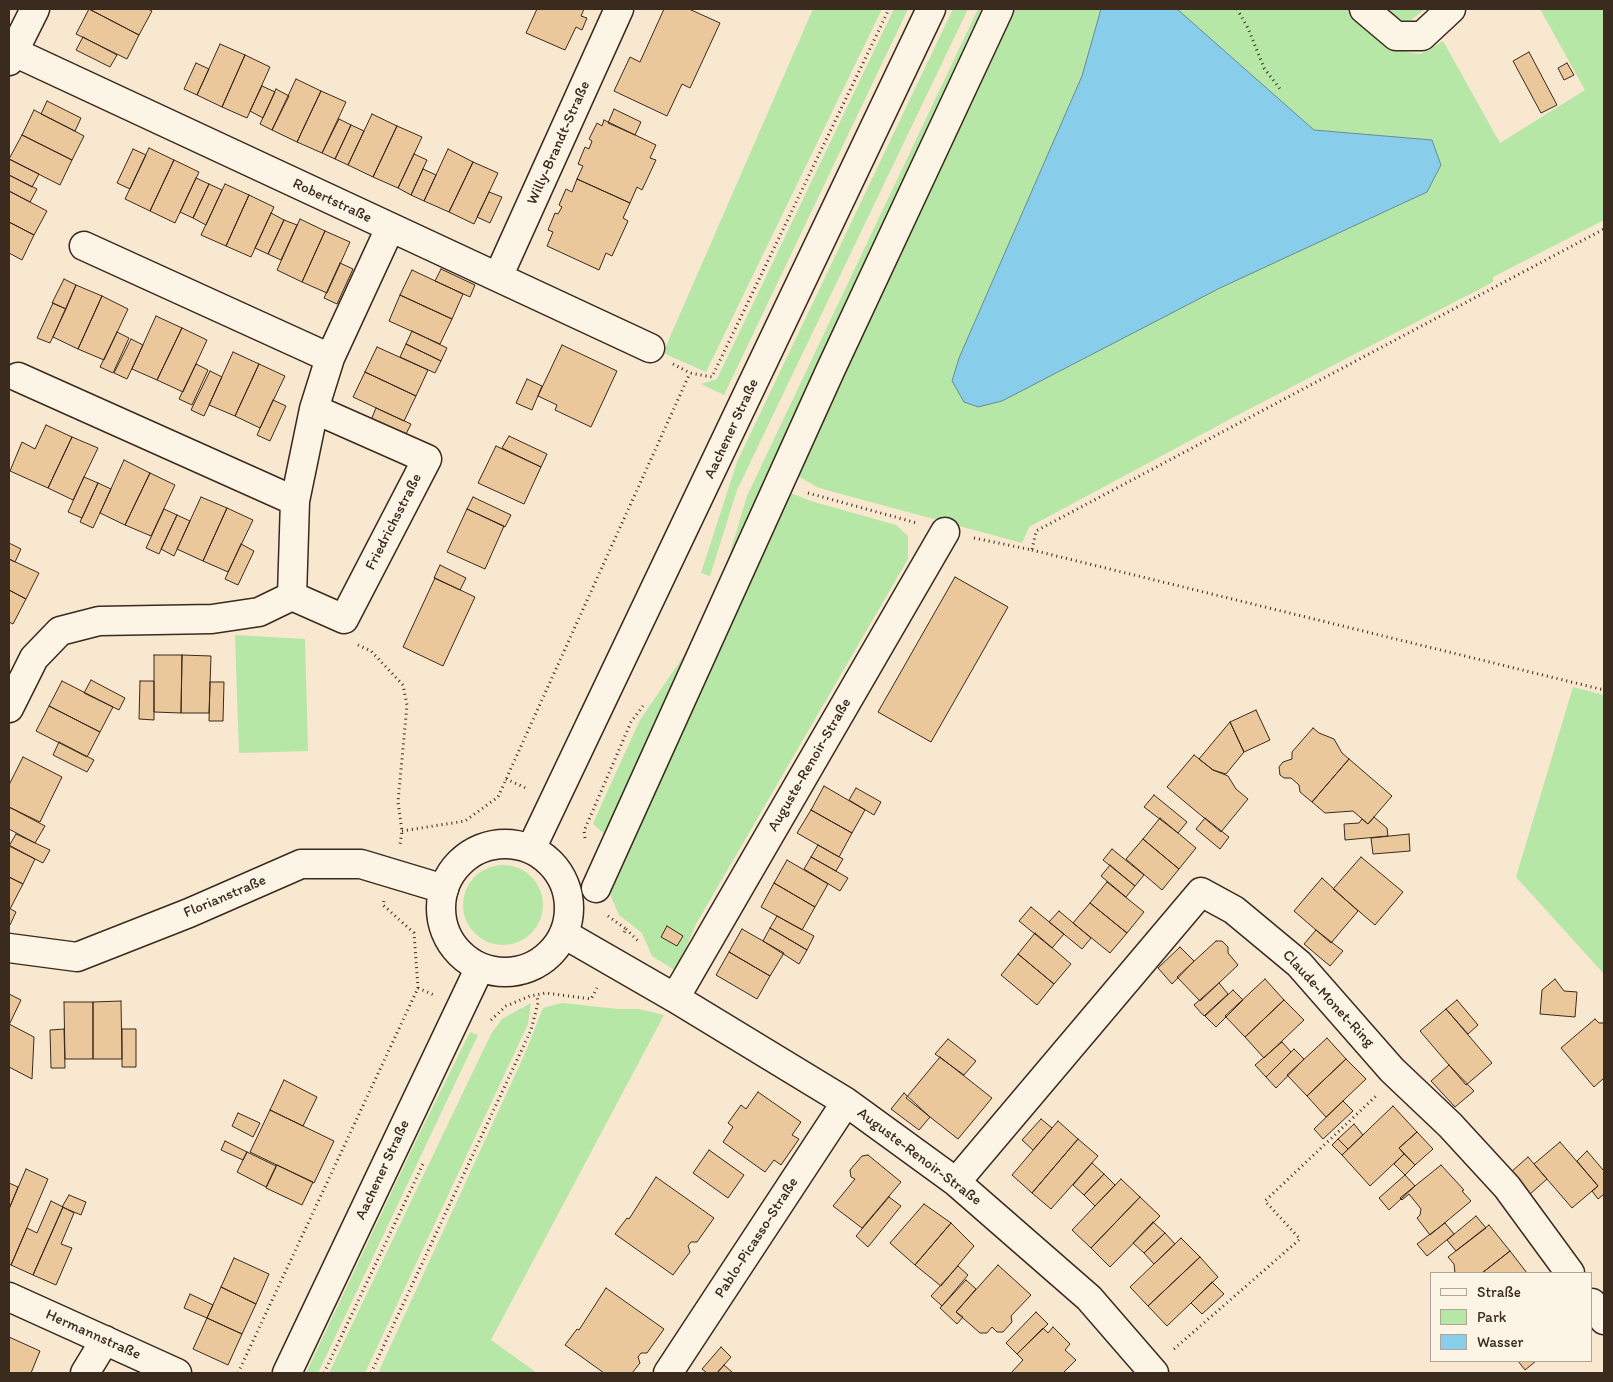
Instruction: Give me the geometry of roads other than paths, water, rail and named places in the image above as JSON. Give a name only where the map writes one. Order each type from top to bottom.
[{"type":"street","points":[[11,57],[35,9]]},
{"type":"street","name":"Willy-Brandt-Straße","points":[[498,278],[619,9]]},
{"type":"street","name":"Aachener Straße","points":[[531,849],[932,9]]},
{"type":"street","points":[[596,888],[830,371],[999,9]]},
{"type":"street","points":[[1364,9],[1374,20],[1396,36],[1422,36],[1451,9]]},
{"type":"street","name":"Robertstraße","points":[[11,57],[650,348]]},
{"type":"street","points":[[9,708],[34,658],[60,631],[99,621],[212,618],[260,612],[292,596],[295,501],[314,409],[330,358],[390,228]]},
{"type":"street","points":[[84,246],[330,358]]},
{"type":"street","points":[[18,377],[295,501]]},
{"type":"street","name":"Friedrichsstraße","points":[[292,596],[344,619],[427,459],[314,409]]},
{"type":"street","name":"Auguste-Renoir-Straße","points":[[675,998],[945,532]]},
{"type":"street","points":[[510,844],[531,849],[548,860],[561,876],[568,894],[569,914],[564,934],[550,954],[529,968],[504,973],[480,968],[460,954],[446,935],[441,912],[444,889],[454,869],[469,855],[489,846],[510,844]]},
{"type":"street","name":"Florianstraße","points":[[9,948],[76,957],[189,913],[302,864],[361,864],[444,889]]},
{"type":"street","name":"Claude-Monet-Ring","points":[[956,1182],[1201,892],[1234,910],[1299,964],[1392,1070],[1450,1124],[1507,1187],[1569,1272]]},
{"type":"street","name":"Auguste-Renoir-Straße","points":[[564,934],[675,998],[846,1102],[956,1182],[1089,1298],[1152,1371]]},
{"type":"street","name":"Aachener Straße","points":[[287,1373],[480,968]]},
{"type":"street","name":"Pablo-Picasso-Straße","points":[[668,1373],[846,1102]]},
{"type":"street","name":"Hermannstraße","points":[[9,1297],[177,1373]]},
{"type":"street","points":[[1593,1304],[1604,1320]]},
{"type":"street","points":[[85,1373],[104,1340]]},
{"type":"water","points":[[1101,9],[1177,9],[1314,130],[1432,140],[1441,165],[1427,192],[1220,288],[1002,401],[978,407],[964,402],[952,381],[959,358],[1082,76]]}]
